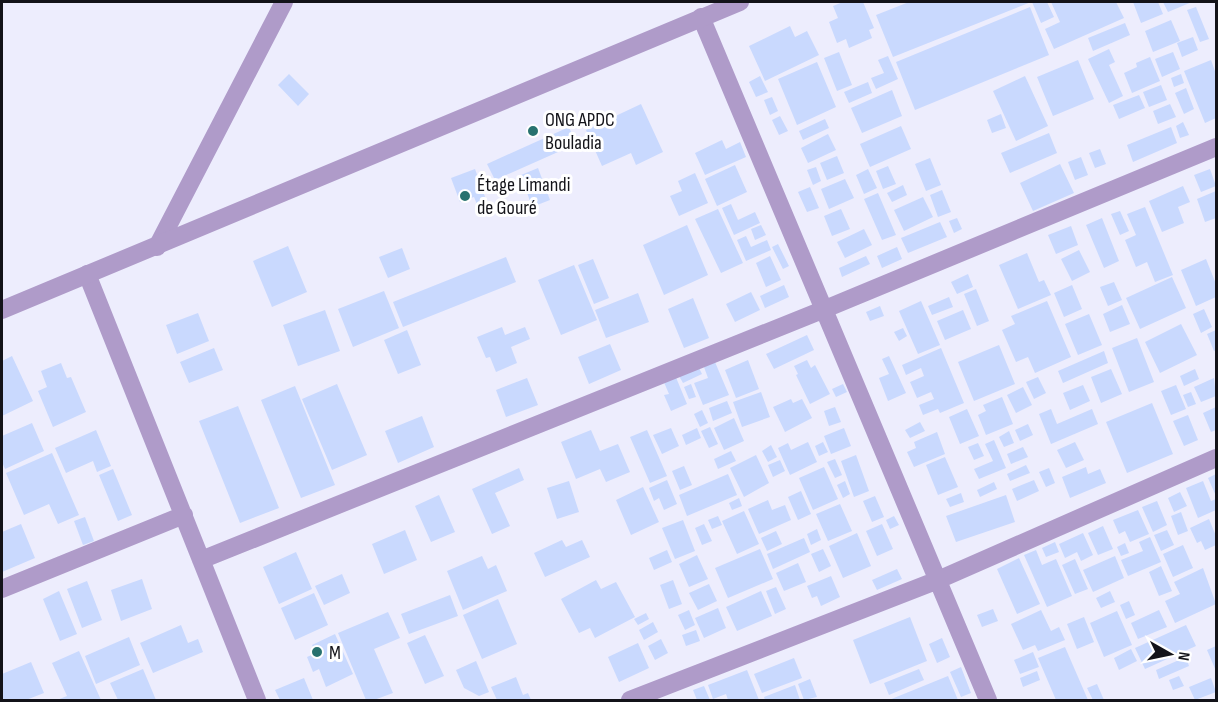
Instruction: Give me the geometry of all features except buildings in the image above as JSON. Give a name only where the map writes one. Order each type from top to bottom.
[{"type":"street","points":[[157,247],[284,2]]},
{"type":"street","points":[[2,310],[740,2]]},
{"type":"street","points":[[702,17],[988,700]]},
{"type":"street","points":[[201,560],[825,309],[1216,147]]},
{"type":"street","points":[[87,274],[257,700]]},
{"type":"street","points":[[630,700],[938,580],[1216,458]]},
{"type":"street","points":[[2,589],[184,515]]},
{"type":"place","name":"ONG APDC Bouladia","points":[[533,131]]},
{"type":"place","name":"Étage Limandi de Gouré","points":[[465,196]]},
{"type":"place","name":"M","points":[[317,652]]}]
